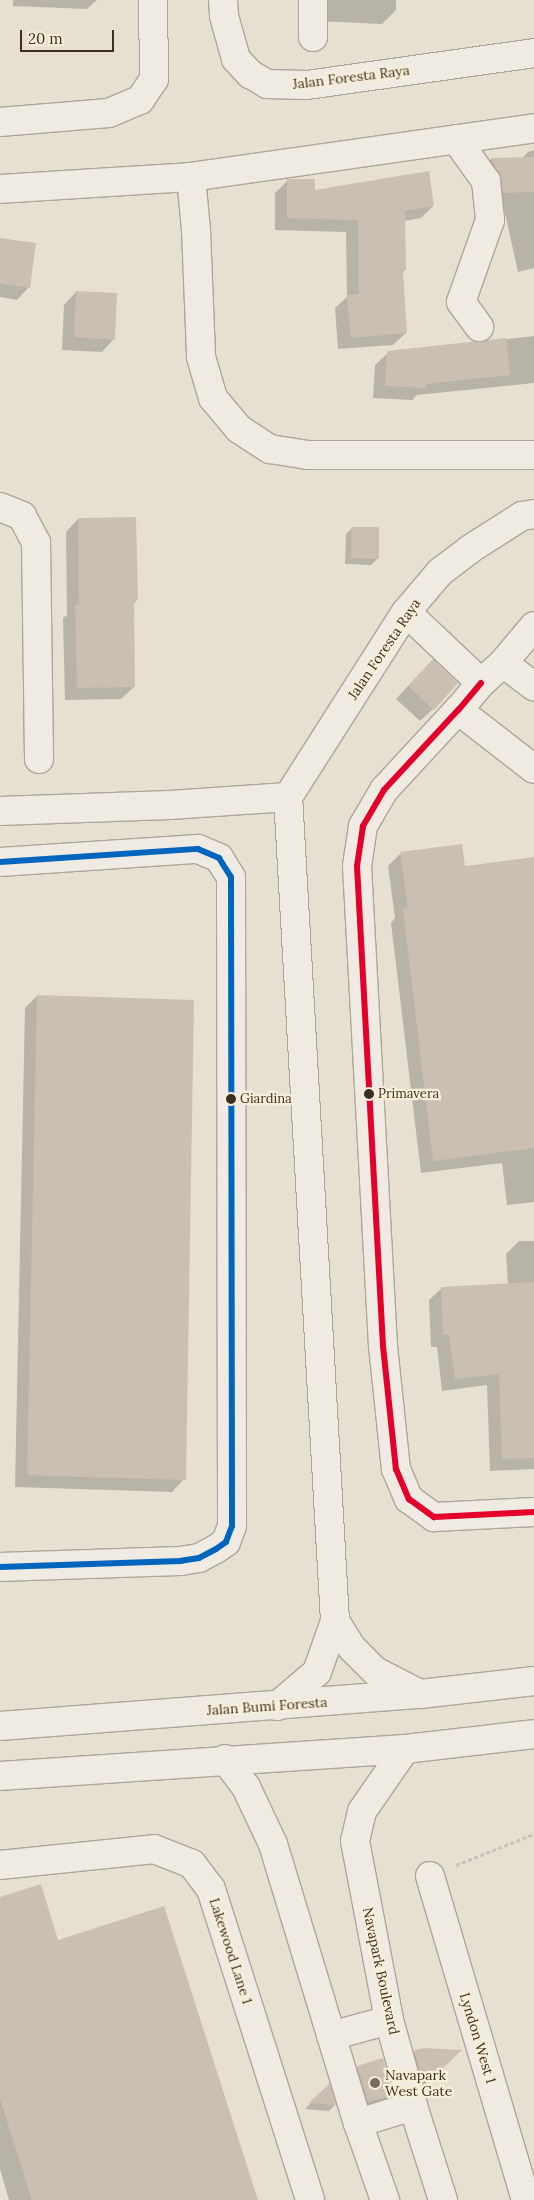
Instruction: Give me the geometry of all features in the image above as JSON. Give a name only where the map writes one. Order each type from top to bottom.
[{"type":"street","points":[[0,122],[109,112],[140,100],[154,80],[153,0]]},
{"type":"street","name":"Jalan Foresta Raya","points":[[223,0],[224,16],[236,59],[250,74],[267,84],[307,85],[534,53]]},
{"type":"street","points":[[312,0],[314,36]]},
{"type":"street","points":[[0,189],[191,177],[534,128]]},
{"type":"street","points":[[456,139],[486,181],[490,220],[461,302],[479,327]]},
{"type":"street","points":[[191,177],[196,230],[201,357],[213,398],[239,428],[270,449],[307,455],[534,455]]},
{"type":"street","points":[[0,508],[22,516],[36,542],[39,759]]},
{"type":"street","name":"Jalan Foresta Raya","points":[[288,797],[406,612],[440,572],[470,549],[522,516],[534,514]]},
{"type":"street","points":[[406,612],[481,683]]},
{"type":"street","points":[[534,626],[503,663],[481,683],[384,790],[363,826],[357,866],[383,1346],[396,1469],[409,1499],[434,1517],[534,1512]]},
{"type":"street","points":[[503,663],[534,686]]},
{"type":"street","points":[[458,710],[534,769]]},
{"type":"street","points":[[0,811],[170,805],[288,797],[335,1621],[317,1672],[277,1706]]},
{"type":"street","points":[[0,862],[198,848],[219,858],[231,877],[232,1526],[226,1542],[199,1558],[181,1561],[0,1567]]},
{"type":"street","points":[[335,1621],[352,1648],[375,1671],[420,1694]]},
{"type":"street","name":"Jalan Bumi Foresta","points":[[0,1726],[420,1694],[534,1681]]},
{"type":"street","points":[[0,1776],[225,1759],[405,1749],[534,1734]]},
{"type":"street","name":"Navapark Boulevard","points":[[405,1749],[362,1811],[355,1841],[389,2020],[413,2106],[443,2200]]},
{"type":"street","points":[[225,1759],[246,1787],[273,1844],[358,2123],[385,2200]]},
{"type":"street","name":"Lakewood Lane 1","points":[[0,1865],[154,1850],[192,1864],[211,1889],[310,2200]]},
{"type":"street","name":"Lyndon West 1","points":[[430,1876],[526,2200]]},
{"type":"street","points":[[331,2036],[389,2020]]},
{"type":"street","points":[[358,2123],[413,2106]]},
{"type":"path","points":[[430,1876],[534,1834]]},
{"type":"building","points":[[534,157],[534,192],[503,193],[501,179],[491,158]]},
{"type":"building","points":[[429,171],[434,206],[405,211],[406,270],[403,270],[407,333],[351,338],[347,295],[359,294],[358,220],[287,218],[287,179],[315,179],[315,190]]},
{"type":"building","points":[[0,238],[36,243],[30,288],[0,283]]},
{"type":"building","points":[[76,291],[117,293],[115,340],[74,337]]},
{"type":"building","points":[[506,338],[510,375],[426,384],[426,388],[385,386],[387,351]]},
{"type":"building","points":[[136,517],[138,600],[134,600],[135,687],[77,688],[75,605],[79,605],[78,518]]},
{"type":"building","points":[[352,527],[379,527],[379,559],[351,558]]},
{"type":"building","points":[[433,659],[458,683],[434,710],[408,686]]},
{"type":"building","points":[[462,844],[465,866],[534,857],[534,1148],[433,1161],[403,909],[408,908],[400,852]]},
{"type":"building","points":[[37,995],[194,1000],[186,1480],[27,1475]]},
{"type":"building","points":[[534,1282],[534,1458],[502,1459],[499,1374],[455,1379],[449,1335],[443,1335],[441,1287]]},
{"type":"building","points":[[41,1884],[58,1940],[164,1906],[258,2200],[32,2200],[0,2099],[0,1897]]},
{"type":"building","points":[[424,2048],[462,2050],[434,2077],[423,2082],[414,2050]]},
{"type":"building","points":[[383,2058],[394,2095],[368,2102],[357,2066]]},
{"type":"building","points":[[330,2083],[336,2105],[309,2103]]},
{"type":"transit line","points":[[481,683],[384,790],[363,826],[357,866],[383,1346],[396,1469],[409,1499],[434,1517],[534,1512]]},
{"type":"transit line","points":[[0,862],[198,849],[219,858],[231,877],[232,1526],[226,1542],[199,1558],[181,1561],[0,1567]]},
{"type":"place","name":"Primavera","points":[[369,1094]]},
{"type":"place","name":"Giardina","points":[[231,1099]]},
{"type":"place","name":"Navapark West Gate","points":[[375,2083]]}]
